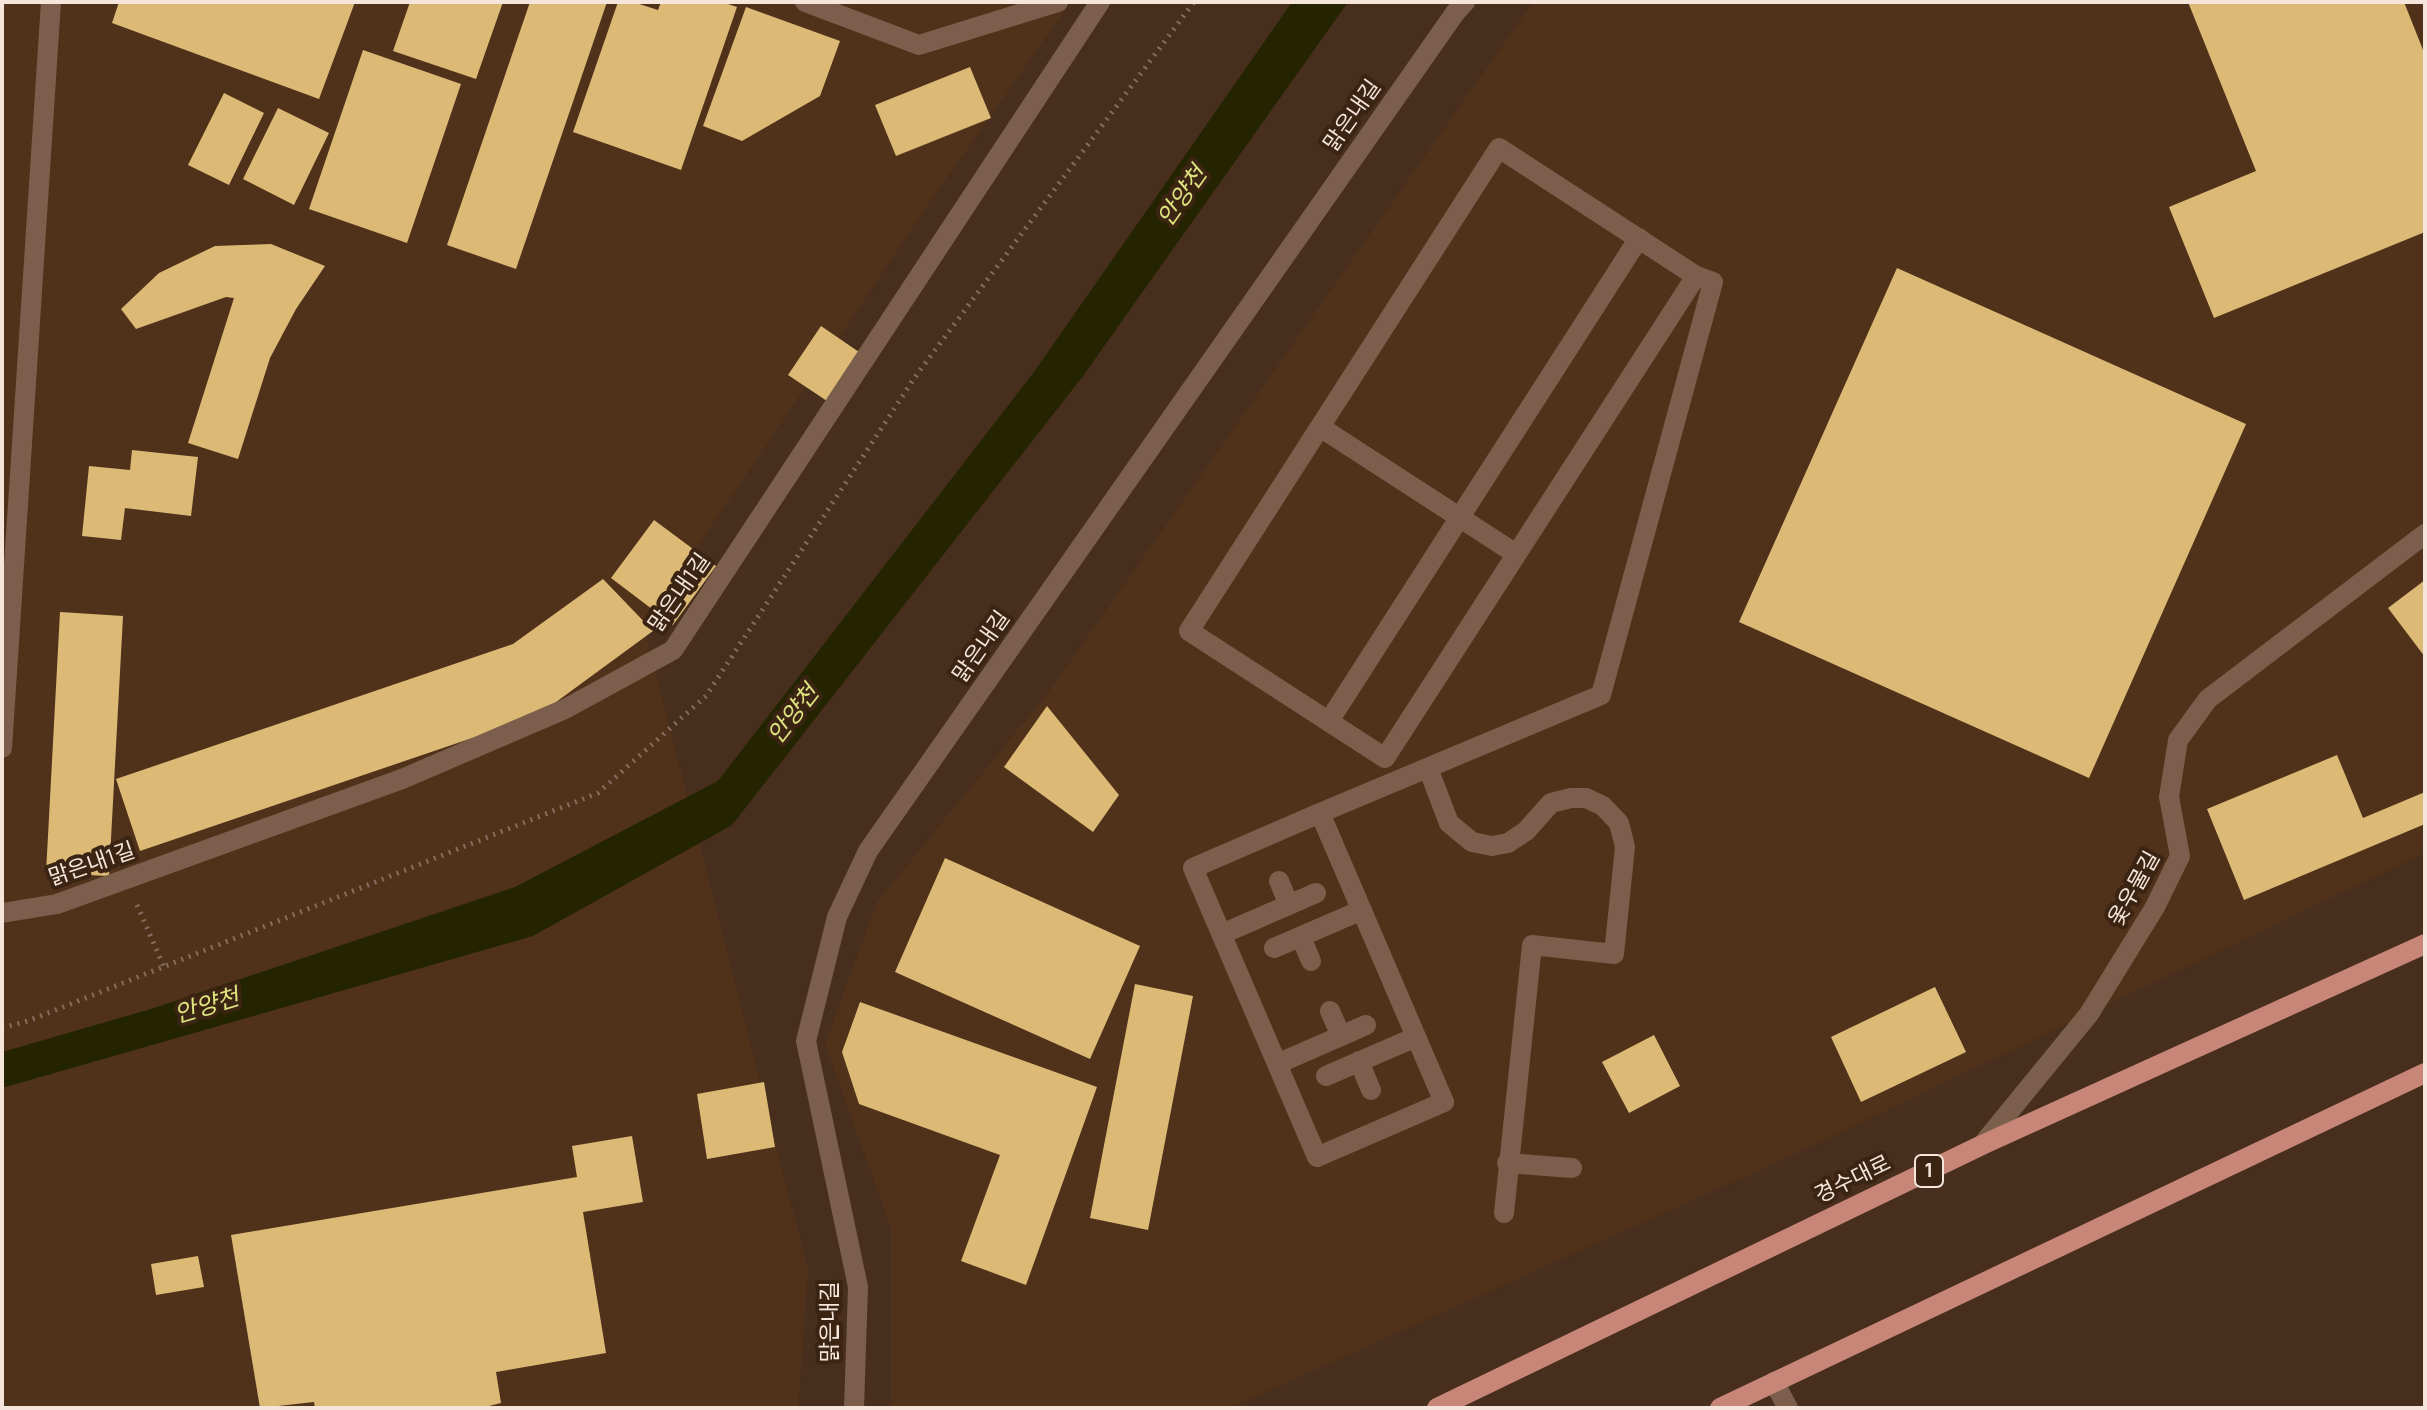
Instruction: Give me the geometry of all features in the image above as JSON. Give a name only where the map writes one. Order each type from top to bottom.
[{"type":"main road","name":"경수대로","points":[[1437,1408],[1982,1145],[2425,944]]},
{"type":"main road","points":[[1720,1408],[2425,1073]]},
{"type":"street","points":[[2,748],[51,2]]},
{"type":"street","points":[[805,2],[919,45],[1058,2]]},
{"type":"street","name":"맑은내1길","points":[[2,913],[57,904],[402,779],[565,709],[673,650],[1100,2]]},
{"type":"street","name":"맑은내길","points":[[854,1408],[858,1287],[806,1041],[837,917],[868,851],[1465,2]]},
{"type":"street","points":[[1320,813],[1444,1102],[1317,1157],[1193,868],[1320,813],[1601,695],[1713,282],[1696,276],[1499,148],[1189,631],[1385,758],[1696,276]]},
{"type":"street","points":[[1329,721],[1639,238]]},
{"type":"street","points":[[1320,427],[1516,554]]},
{"type":"street","name":"옻우물길","points":[[1982,1145],[2089,1014],[2155,907],[2180,856],[2169,797],[2178,740],[2208,699],[2425,534]]},
{"type":"street","points":[[1428,768],[1449,823],[1472,842],[1492,846],[1508,843],[1526,831],[1551,803],[1586,798],[1603,806],[1619,823],[1625,847],[1614,954],[1532,945],[1504,1213]]},
{"type":"street","points":[[1279,881],[1289,905]]},
{"type":"street","points":[[1222,934],[1316,893]]},
{"type":"street","points":[[1274,948],[1362,910]]},
{"type":"street","points":[[1301,937],[1311,961]]},
{"type":"street","points":[[1330,1011],[1341,1036]]},
{"type":"street","points":[[1277,1064],[1366,1025]]},
{"type":"street","points":[[1326,1076],[1416,1037]]},
{"type":"street","points":[[1359,1061],[1371,1090]]},
{"type":"street","points":[[1507,1163],[1572,1168]]},
{"type":"street","points":[[1774,1382],[1788,1408]]},
{"type":"path","points":[[124,909],[137,905],[164,967]]},
{"type":"shaded area","points":[[2,2],[1071,2],[939,189],[644,626],[808,1270],[798,1408],[2,1408]]},
{"type":"shaded area","points":[[1533,2],[2425,2],[2425,853],[1789,1157],[1230,1408],[891,1408],[891,1228],[825,1044],[877,902],[1048,693]]},
{"type":"water","name":"안양천","points":[[1292,2],[1348,2],[1083,376],[732,825],[533,936],[2,1088],[2,1052],[151,1009],[515,887],[718,781],[1034,372]]},
{"type":"building","points":[[119,2],[355,2],[319,99],[112,23]]},
{"type":"building","points":[[410,2],[503,2],[476,79],[393,51]]},
{"type":"building","points":[[530,2],[607,2],[516,269],[447,245]]},
{"type":"building","points":[[618,2],[633,2],[658,10],[661,2],[722,2],[737,7],[681,170],[573,132]]},
{"type":"building","points":[[2188,2],[2404,2],[2425,55],[2425,232],[2214,318],[2169,207],[2256,171]]},
{"type":"building","points":[[746,7],[840,41],[820,96],[742,141],[703,126]]},
{"type":"building","points":[[363,50],[461,84],[407,243],[309,209]]},
{"type":"building","points":[[970,67],[991,118],[896,156],[875,105]]},
{"type":"building","points":[[224,93],[264,113],[229,185],[188,165]]},
{"type":"building","points":[[278,108],[329,133],[294,205],[243,179]]},
{"type":"building","points":[[271,244],[325,266],[296,309],[270,358],[238,459],[188,443],[234,298],[226,297],[136,329],[121,309],[159,273],[215,246]]},
{"type":"building","points":[[1897,268],[2246,424],[2089,778],[1739,622]]},
{"type":"building","points":[[821,326],[859,352],[827,401],[788,375]]},
{"type":"building","points":[[132,450],[198,457],[191,516],[125,508],[121,540],[82,536],[89,466],[130,470]]},
{"type":"building","points":[[654,520],[716,566],[673,625],[611,578]]},
{"type":"building","points":[[603,579],[653,631],[537,716],[140,851],[116,779],[513,644]]},
{"type":"building","points":[[2425,580],[2425,657],[2388,608]]},
{"type":"building","points":[[60,612],[123,616],[109,876],[46,873]]},
{"type":"building","points":[[1047,706],[1119,795],[1093,832],[1004,767]]},
{"type":"building","points":[[2337,755],[2363,818],[2425,792],[2425,824],[2244,900],[2207,809]]},
{"type":"building","points":[[945,858],[1140,946],[1090,1059],[895,972]]},
{"type":"building","points":[[1135,984],[1193,996],[1148,1230],[1090,1218]]},
{"type":"building","points":[[1935,987],[1966,1052],[1861,1102],[1831,1037]]},
{"type":"building","points":[[860,1002],[1097,1087],[1026,1285],[961,1261],[1000,1155],[859,1104],[842,1052]]},
{"type":"building","points":[[1654,1035],[1680,1086],[1629,1113],[1602,1062]]},
{"type":"building","points":[[764,1082],[775,1147],[707,1159],[697,1094]]},
{"type":"building","points":[[632,1136],[643,1202],[583,1212],[606,1353],[496,1372],[501,1403],[481,1408],[315,1408],[314,1402],[260,1408],[231,1235],[577,1177],[572,1146]]},
{"type":"building","points":[[198,1256],[204,1287],[156,1295],[151,1264]]}]
